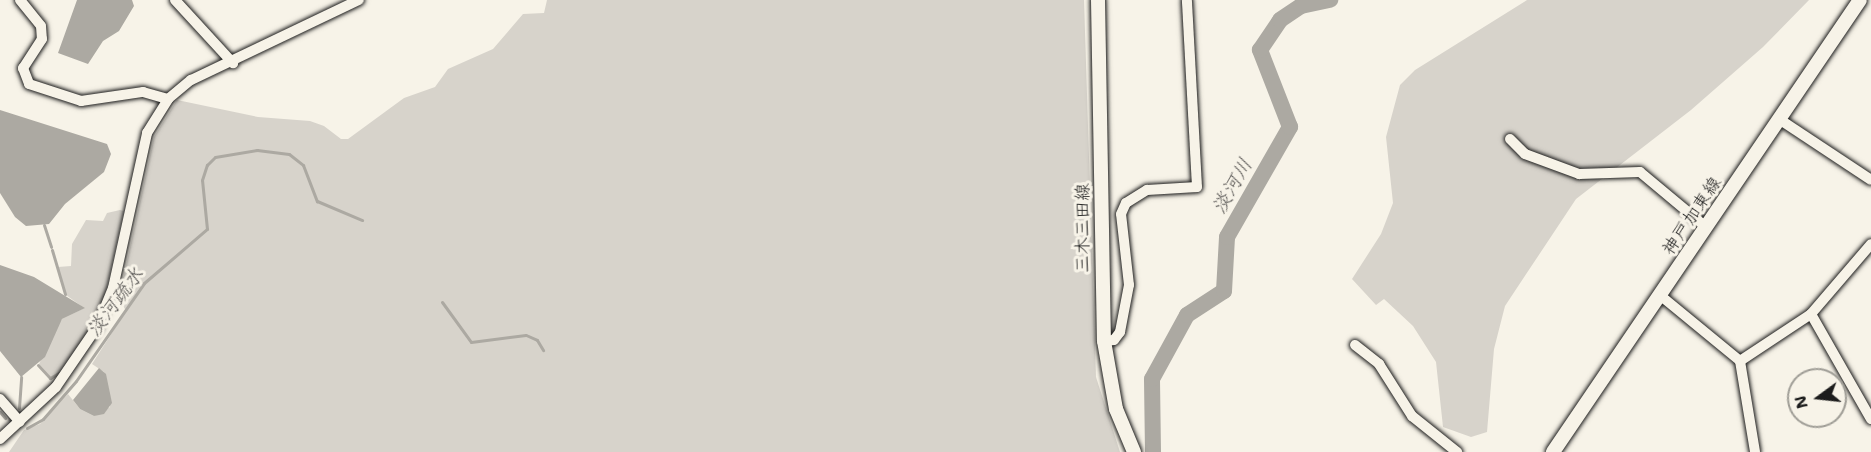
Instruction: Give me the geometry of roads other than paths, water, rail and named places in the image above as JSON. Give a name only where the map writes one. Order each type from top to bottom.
[{"type":"main road","name":"三木三田線","points":[[1098,0],[1104,341],[1116,409],[1134,452]]},
{"type":"main road","name":"神戸加東線","points":[[1553,452],[1860,0]]},
{"type":"street","points":[[20,0],[41,26],[42,39],[23,68],[29,84],[81,101],[143,92],[168,99]]},
{"type":"street","points":[[174,0],[233,63]]},
{"type":"street","points":[[0,439],[67,375],[97,327],[113,288],[147,133],[168,99],[191,80],[233,63],[359,0]]},
{"type":"street","points":[[1104,341],[1114,340],[1120,332],[1129,285],[1121,214],[1126,203],[1147,190],[1197,187],[1187,0]]},
{"type":"street","points":[[1779,119],[1871,180]]},
{"type":"street","points":[[1510,139],[1525,154],[1579,174],[1640,172],[1706,227]]},
{"type":"street","points":[[1740,360],[1811,314],[1871,244]]},
{"type":"street","points":[[1661,296],[1740,360],[1755,452]]},
{"type":"street","points":[[1811,314],[1871,419]]},
{"type":"street","points":[[1355,345],[1379,364],[1412,416],[1457,452]]},
{"type":"street","points":[[0,399],[20,422]]},
{"type":"waterway","name":"淡河川","points":[[1153,452],[1152,379],[1187,315],[1224,291],[1227,237],[1290,127],[1260,50],[1280,20],[1301,6],[1330,0]]},
{"type":"waterway","name":"淡河疏水","points":[[27,428],[43,419],[76,381],[144,283],[207,229],[202,180],[207,165],[215,157],[257,150],[289,154],[303,165],[317,201],[362,220]]},
{"type":"waterway","points":[[44,225],[51,247]]},
{"type":"waterway","points":[[52,250],[65,294]]},
{"type":"waterway","name":"淡河疏水","points":[[442,302],[471,342],[526,335],[537,340],[543,350]]},
{"type":"waterway","points":[[38,365],[50,378],[62,371]]},
{"type":"waterway","points":[[19,408],[21,377]]},
{"type":"waterway","name":"淡河疏水","points":[[0,412],[5,418]]}]
